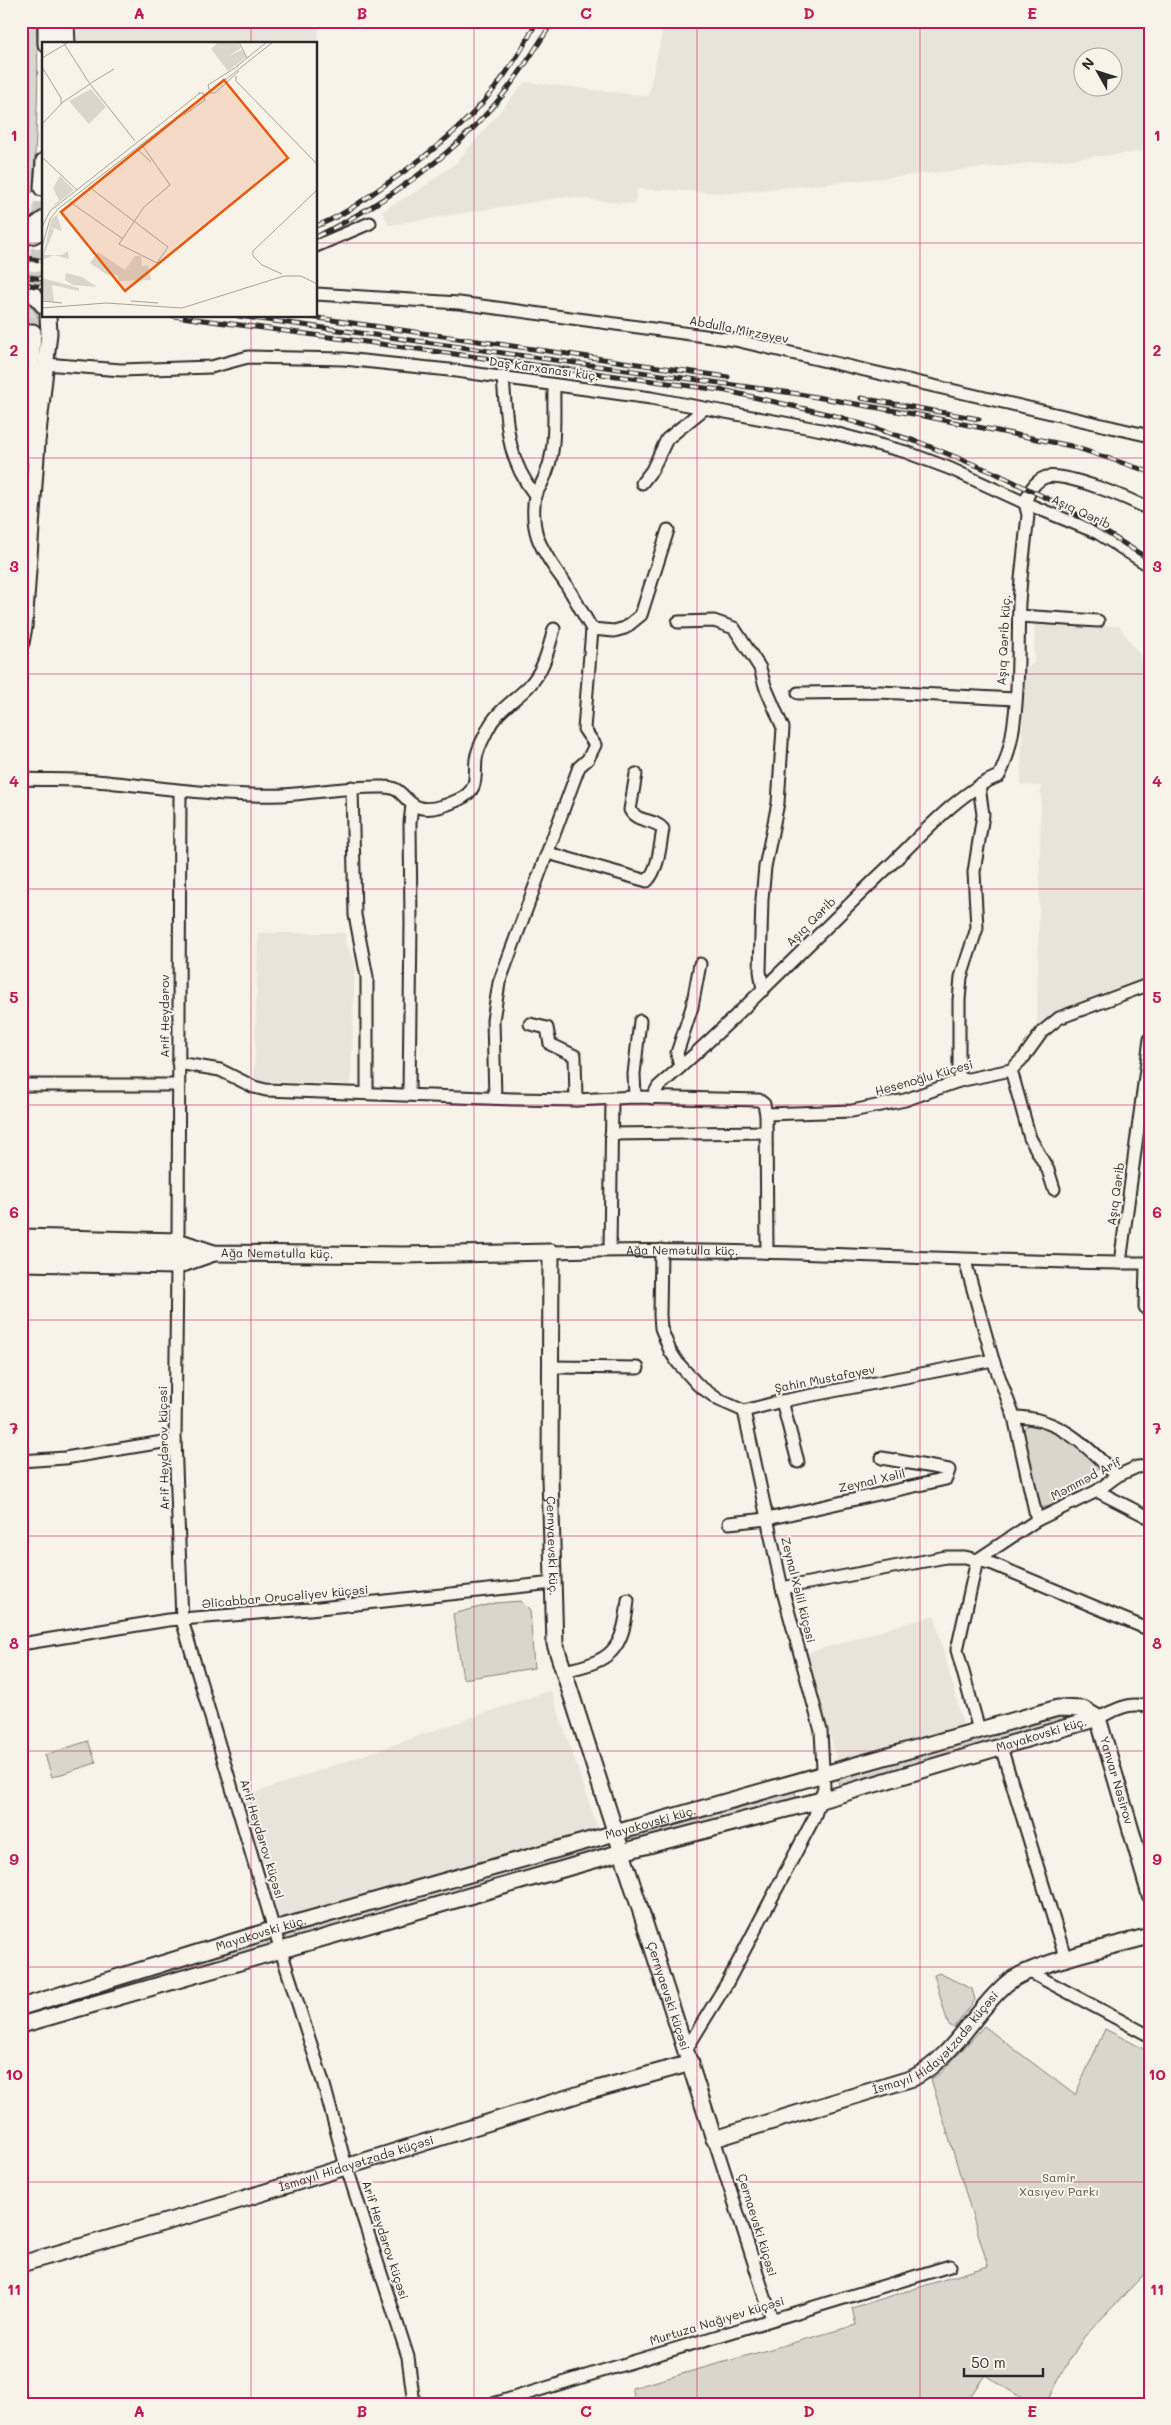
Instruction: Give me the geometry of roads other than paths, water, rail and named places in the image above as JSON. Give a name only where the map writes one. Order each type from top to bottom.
[{"type":"street","points":[[46,21],[46,42]]},
{"type":"street","points":[[60,21],[60,42]]},
{"type":"street","points":[[68,21],[69,42]]},
{"type":"street","points":[[21,230],[35,226],[42,221]]},
{"type":"street","points":[[318,245],[370,223]]},
{"type":"street","points":[[21,239],[34,237],[42,233]]},
{"type":"street","points":[[21,289],[33,294],[42,304]]},
{"type":"street","name":"Abdulla Mirzəyev","points":[[318,294],[458,303],[735,340],[1150,436]]},
{"type":"street","points":[[21,643],[49,333],[48,318]]},
{"type":"street","points":[[21,516],[33,332]]},
{"type":"street","name":"Daş Karxanası küç.","points":[[45,364],[121,370],[211,367],[248,357],[336,358],[448,370],[651,398],[827,431],[906,452],[951,468],[1025,503]]},
{"type":"street","points":[[503,378],[508,437],[513,456],[521,478],[535,496]]},
{"type":"street","points":[[495,1098],[493,1020],[499,983],[579,767],[588,759],[595,745],[584,729],[592,629],[558,573],[544,555],[536,535],[532,514],[535,496],[544,483],[552,462],[554,385]]},
{"type":"street","points":[[642,483],[652,470],[667,440],[704,409]]},
{"type":"street","points":[[1025,503],[1030,490],[1036,483],[1053,476],[1104,490],[1150,510]]},
{"type":"street","name":"Aşıq Qərib","points":[[1025,503],[1098,533],[1150,566]]},
{"type":"street","name":"Aşıq Qərib küç.","points":[[999,776],[1007,762],[1015,699],[1019,616],[1028,515],[1025,503]]},
{"type":"street","points":[[592,629],[614,630],[625,628],[641,615],[668,530]]},
{"type":"street","points":[[1019,616],[1098,621]]},
{"type":"street","points":[[678,622],[714,621],[734,628],[760,668],[765,686],[783,728],[778,803],[765,867],[762,899],[760,971],[763,990]]},
{"type":"street","points":[[21,779],[95,781],[180,791],[282,795],[352,787],[392,786],[399,790],[412,805],[429,809],[446,805],[460,799],[471,790],[477,776],[476,758],[487,730],[503,708],[528,687],[541,671],[554,629]]},
{"type":"street","points":[[798,693],[880,692],[1015,699]]},
{"type":"street","points":[[548,853],[647,882],[658,854],[663,829],[660,825],[636,817],[631,813],[636,774]]},
{"type":"street","name":"Aşıq Qərib","points":[[652,1098],[658,1087],[763,990],[939,818],[980,786],[999,776]]},
{"type":"street","points":[[959,1081],[959,1000],[961,977],[977,928],[974,872],[983,814],[980,786]]},
{"type":"street","points":[[352,787],[355,915],[367,977],[367,1092]]},
{"type":"street","name":"Arif Heydərov","points":[[178,1241],[180,791]]},
{"type":"street","points":[[409,1094],[410,823],[412,805]]},
{"type":"street","points":[[680,1067],[677,1053],[692,1006],[700,964]]},
{"type":"street","points":[[1054,1189],[1048,1170],[1030,1138],[1011,1070],[1024,1057],[1042,1032],[1059,1018],[1150,984]]},
{"type":"street","points":[[635,1097],[634,1074],[640,1021]]},
{"type":"street","points":[[530,1024],[547,1028],[550,1044],[575,1056],[576,1100]]},
{"type":"street","name":"Aşıq Qərib","points":[[1120,1263],[1150,1039]]},
{"type":"street","points":[[178,1063],[220,1070],[254,1087],[266,1090],[576,1100],[635,1097],[754,1099],[764,1104],[766,1114],[767,1252]]},
{"type":"street","name":"Hesenoğlu Küçesi","points":[[766,1114],[852,1111],[905,1100],[959,1081],[1011,1070]]},
{"type":"street","points":[[21,1085],[178,1086]]},
{"type":"street","points":[[610,1250],[612,1098]]},
{"type":"street","points":[[611,1134],[766,1132]]},
{"type":"street","name":"Ağa Nemətulla küç.","points":[[21,1237],[178,1241],[214,1253],[404,1255],[661,1250],[767,1252],[965,1261],[1148,1263]]},
{"type":"street","points":[[661,1250],[661,1328],[670,1351],[698,1385],[719,1400],[744,1411]]},
{"type":"street","points":[[21,1251],[214,1253]]},
{"type":"street","name":"Çernyaevski küç.","points":[[551,1252],[550,1478],[555,1644],[616,1831]]},
{"type":"street","name":"Ağa Nemətulla küç.","points":[[177,1266],[214,1253]]},
{"type":"street","points":[[965,1261],[993,1360],[1014,1417],[1037,1520],[977,1560],[957,1650],[979,1730]]},
{"type":"street","points":[[21,1263],[177,1266]]},
{"type":"street","points":[[1148,1263],[1145,1307],[1150,1314]]},
{"type":"street","name":"Arif Heydərov küçəsi","points":[[177,1266],[175,1440],[182,1620],[281,1950],[324,2085],[346,2166],[408,2357],[414,2404]]},
{"type":"street","name":"Şahin Mustafayev","points":[[744,1411],[782,1401],[993,1360]]},
{"type":"street","points":[[551,1367],[638,1368]]},
{"type":"street","points":[[782,1401],[798,1462]]},
{"type":"street","name":"Zeynal Xəlil küçəsi","points":[[687,2048],[727,1983],[814,1818],[821,1800],[824,1775],[821,1731],[782,1588],[744,1411]]},
{"type":"street","points":[[1014,1417],[1032,1417],[1046,1421],[1087,1446],[1117,1476]]},
{"type":"street","points":[[21,1461],[65,1458],[175,1440]]},
{"type":"street","name":"Zeynal Xəlil","points":[[729,1524],[766,1519],[946,1479],[949,1474],[949,1470],[882,1458]]},
{"type":"street","name":"Məmməd Arif","points":[[1037,1520],[1097,1491],[1117,1476],[1137,1467],[1150,1466]]},
{"type":"street","points":[[1097,1491],[1150,1518]]},
{"type":"street","points":[[782,1588],[946,1557],[977,1560],[993,1564],[1150,1630]]},
{"type":"street","name":"Əlicabbar Orucəliyev küçəsi","points":[[21,1644],[182,1620],[553,1583]]},
{"type":"street","points":[[563,1671],[590,1666],[606,1659],[622,1636],[628,1600]]},
{"type":"street","name":"Yanvar Nəsirov","points":[[1150,1708],[1138,1704],[1118,1708],[1098,1718],[1150,1895]]},
{"type":"street","name":"Mayakovski küç.","points":[[21,2006],[275,1929],[616,1831],[824,1775],[1058,1708],[1083,1709],[1098,1718]]},
{"type":"street","name":"Mayakovski küç.","points":[[21,2025],[542,1877],[622,1852],[821,1800],[1098,1718]]},
{"type":"street","points":[[1001,1747],[1066,1960]]},
{"type":"street","name":"Çernyaevski küçəsi","points":[[616,1831],[687,2048],[714,2139]]},
{"type":"street","name":"İsmayıl Hidayətzadə küçəsi","points":[[714,2139],[896,2084],[927,2071],[938,2063],[1005,1985],[1028,1971],[1150,1936]]},
{"type":"street","points":[[1028,1971],[1150,2036]]},
{"type":"street","name":"İsmayıl Hidayətzadə küçəsi","points":[[21,2264],[214,2208],[583,2093],[691,2063]]},
{"type":"street","name":"Çernaevski küçəsi","points":[[714,2139],[772,2319]]},
{"type":"street","name":"Murtuza Nağıyev küçəsi","points":[[493,2404],[950,2266]]},
{"type":"tunnel","points":[[33,332],[42,188]]},
{"type":"railway","points":[[318,225],[333,219],[356,205],[405,171],[450,135],[489,96],[522,49],[537,21]]},
{"type":"railway","points":[[318,236],[388,196],[453,148],[500,99],[553,21]]},
{"type":"railway","points":[[21,257],[42,261]]},
{"type":"railway","points":[[21,276],[42,279]]},
{"type":"railway","points":[[21,284],[42,287]]},
{"type":"railway","points":[[189,318],[727,391],[836,416],[921,443],[995,473],[1067,508],[1150,560]]},
{"type":"railway","points":[[252,318],[799,394],[919,415],[1071,446],[1150,472]]},
{"type":"railway","points":[[318,318],[728,377]]},
{"type":"railway","points":[[861,398],[979,419]]},
{"type":"park label","name":"Samir Xasıyev Parkı","points":[[1059,2185]]}]
